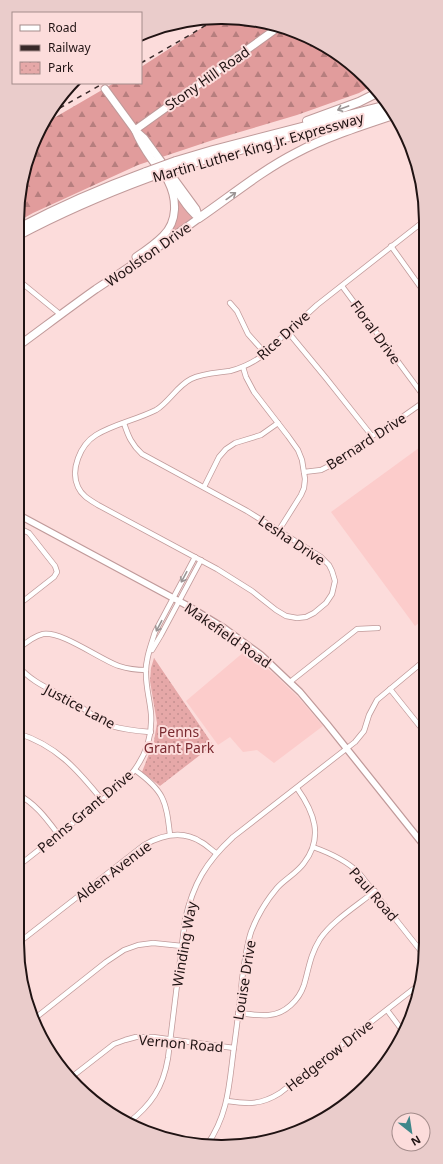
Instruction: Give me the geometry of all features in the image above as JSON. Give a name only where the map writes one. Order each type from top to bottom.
[{"type":"highway","points":[[257,139],[359,102],[373,95]]},
{"type":"highway","name":"Martin Luther King Jr. Expressway","points":[[24,226],[84,196],[148,174],[257,139],[382,106]]},
{"type":"highway","name":"Martin Luther King Jr. Expressway","points":[[178,164],[385,111]]},
{"type":"highway","points":[[199,218],[270,168],[296,153],[334,136],[388,116]]},
{"type":"highway","name":"Martin Luther King Jr. Expressway","points":[[24,232],[56,216],[148,174]]},
{"type":"main road","name":"Stony Hill Road","points":[[135,130],[273,31]]},
{"type":"main road","name":"Woolston Drive","points":[[105,89],[135,130],[144,138],[196,209],[199,218]]},
{"type":"main road","name":"Woolston Drive","points":[[135,130],[139,141],[168,181],[192,212],[199,218]]},
{"type":"main road","name":"Woolston Drive","points":[[24,341],[96,289],[113,274],[160,239],[168,230],[174,218],[175,208],[173,192],[168,181]]},
{"type":"main road","name":"Woolston Drive","points":[[96,289],[153,252],[199,218]]},
{"type":"street","name":"Rice Drive","points":[[201,560],[84,496],[78,486],[75,470],[82,450],[94,436],[101,432],[151,413],[161,407],[176,391],[190,380],[203,375],[243,367],[255,360],[265,353],[308,313],[419,225]]},
{"type":"street","points":[[391,246],[419,285]]},
{"type":"street","points":[[24,285],[61,315]]},
{"type":"street","name":"Floral Drive","points":[[342,286],[419,390]]},
{"type":"street","points":[[230,304],[237,310],[248,334],[265,353]]},
{"type":"street","points":[[288,332],[372,436]]},
{"type":"street","points":[[243,367],[249,384],[254,392],[298,450],[302,460],[304,484],[301,495],[279,530]]},
{"type":"street","name":"Bernard Drive","points":[[304,472],[327,468],[419,405]]},
{"type":"street","name":"Lesha Drive","points":[[124,423],[131,442],[142,454],[242,508],[307,547],[324,559],[329,565],[334,576],[334,589],[323,607],[306,617],[297,618],[284,614],[245,587],[201,560]]},
{"type":"street","points":[[204,487],[219,457],[226,449],[235,443],[260,435],[278,423]]},
{"type":"street","name":"Makefield Road","points":[[24,518],[179,601],[224,628],[261,655],[290,682],[327,724],[419,839]]},
{"type":"street","points":[[24,530],[29,533],[57,570],[54,577],[24,601]]},
{"type":"street","name":"Penns Grant Drive","points":[[24,861],[121,785],[135,770],[146,750],[151,732],[151,715],[146,670],[148,655],[155,632],[195,557]]},
{"type":"street","name":"Penns Grant Drive","points":[[148,655],[161,635],[201,560]]},
{"type":"street","points":[[290,682],[356,628],[378,628]]},
{"type":"street","points":[[24,645],[37,636],[53,634],[64,638],[118,666],[146,670]]},
{"type":"street","name":"Winding Way","points":[[132,1119],[145,1108],[159,1089],[167,1066],[185,920],[191,899],[202,874],[216,854],[233,837],[361,736],[366,727],[371,710],[378,700],[419,665]]},
{"type":"street","name":"Justice Lane","points":[[24,672],[38,684],[65,697],[107,724],[120,728],[151,732]]},
{"type":"street","points":[[390,690],[419,725]]},
{"type":"street","points":[[24,736],[43,744],[59,754],[82,775],[102,800]]},
{"type":"street","points":[[135,770],[152,784],[164,799],[168,815],[170,835]]},
{"type":"street","name":"Louise Drive","points":[[209,1140],[218,1126],[227,1101],[245,959],[249,939],[255,922],[272,895],[304,863],[313,847],[315,832],[314,818],[308,804],[297,788]]},
{"type":"street","points":[[24,798],[35,806],[58,834]]},
{"type":"street","name":"Alden Avenue","points":[[24,939],[144,845],[160,837],[170,835],[194,838],[216,854]]},
{"type":"street","name":"Paul Road","points":[[313,847],[337,857],[354,867],[366,879],[419,949]]},
{"type":"street","points":[[238,1013],[255,1015],[274,1014],[284,1010],[294,1002],[302,990],[311,956],[320,939],[334,924],[375,892]]},
{"type":"street","points":[[38,1016],[106,962],[124,950],[138,945],[153,943],[182,946]]},
{"type":"street","name":"Hedgerow Drive","points":[[227,1101],[247,1104],[272,1098],[413,989]]},
{"type":"street","points":[[387,1010],[400,1027]]},
{"type":"street","name":"Vernon Road","points":[[75,1075],[117,1042],[125,1040],[143,1037],[170,1039],[234,1048]]},
{"type":"shaded area","points":[[419,448],[419,623],[415,626],[331,512]]},
{"type":"shaded area","points":[[245,651],[273,673],[299,698],[323,726],[274,763],[257,750],[243,752],[230,737],[218,745],[186,701]]},
{"type":"green space","points":[[207,24],[234,24],[285,34],[309,44],[342,65],[367,88],[359,93],[297,115],[216,139],[138,165],[24,218],[28,183],[34,158],[44,134],[53,119],[112,84],[142,84],[142,66]]},
{"type":"green space","points":[[180,200],[193,218],[166,238],[177,201]]},
{"type":"green space","name":"Penns Grant Park","points":[[154,658],[213,745],[160,786],[142,772],[154,741],[157,723],[150,681],[151,668]]},
{"type":"railway","points":[[142,62],[207,24]]},
{"type":"railway","points":[[60,108],[102,84]]}]
